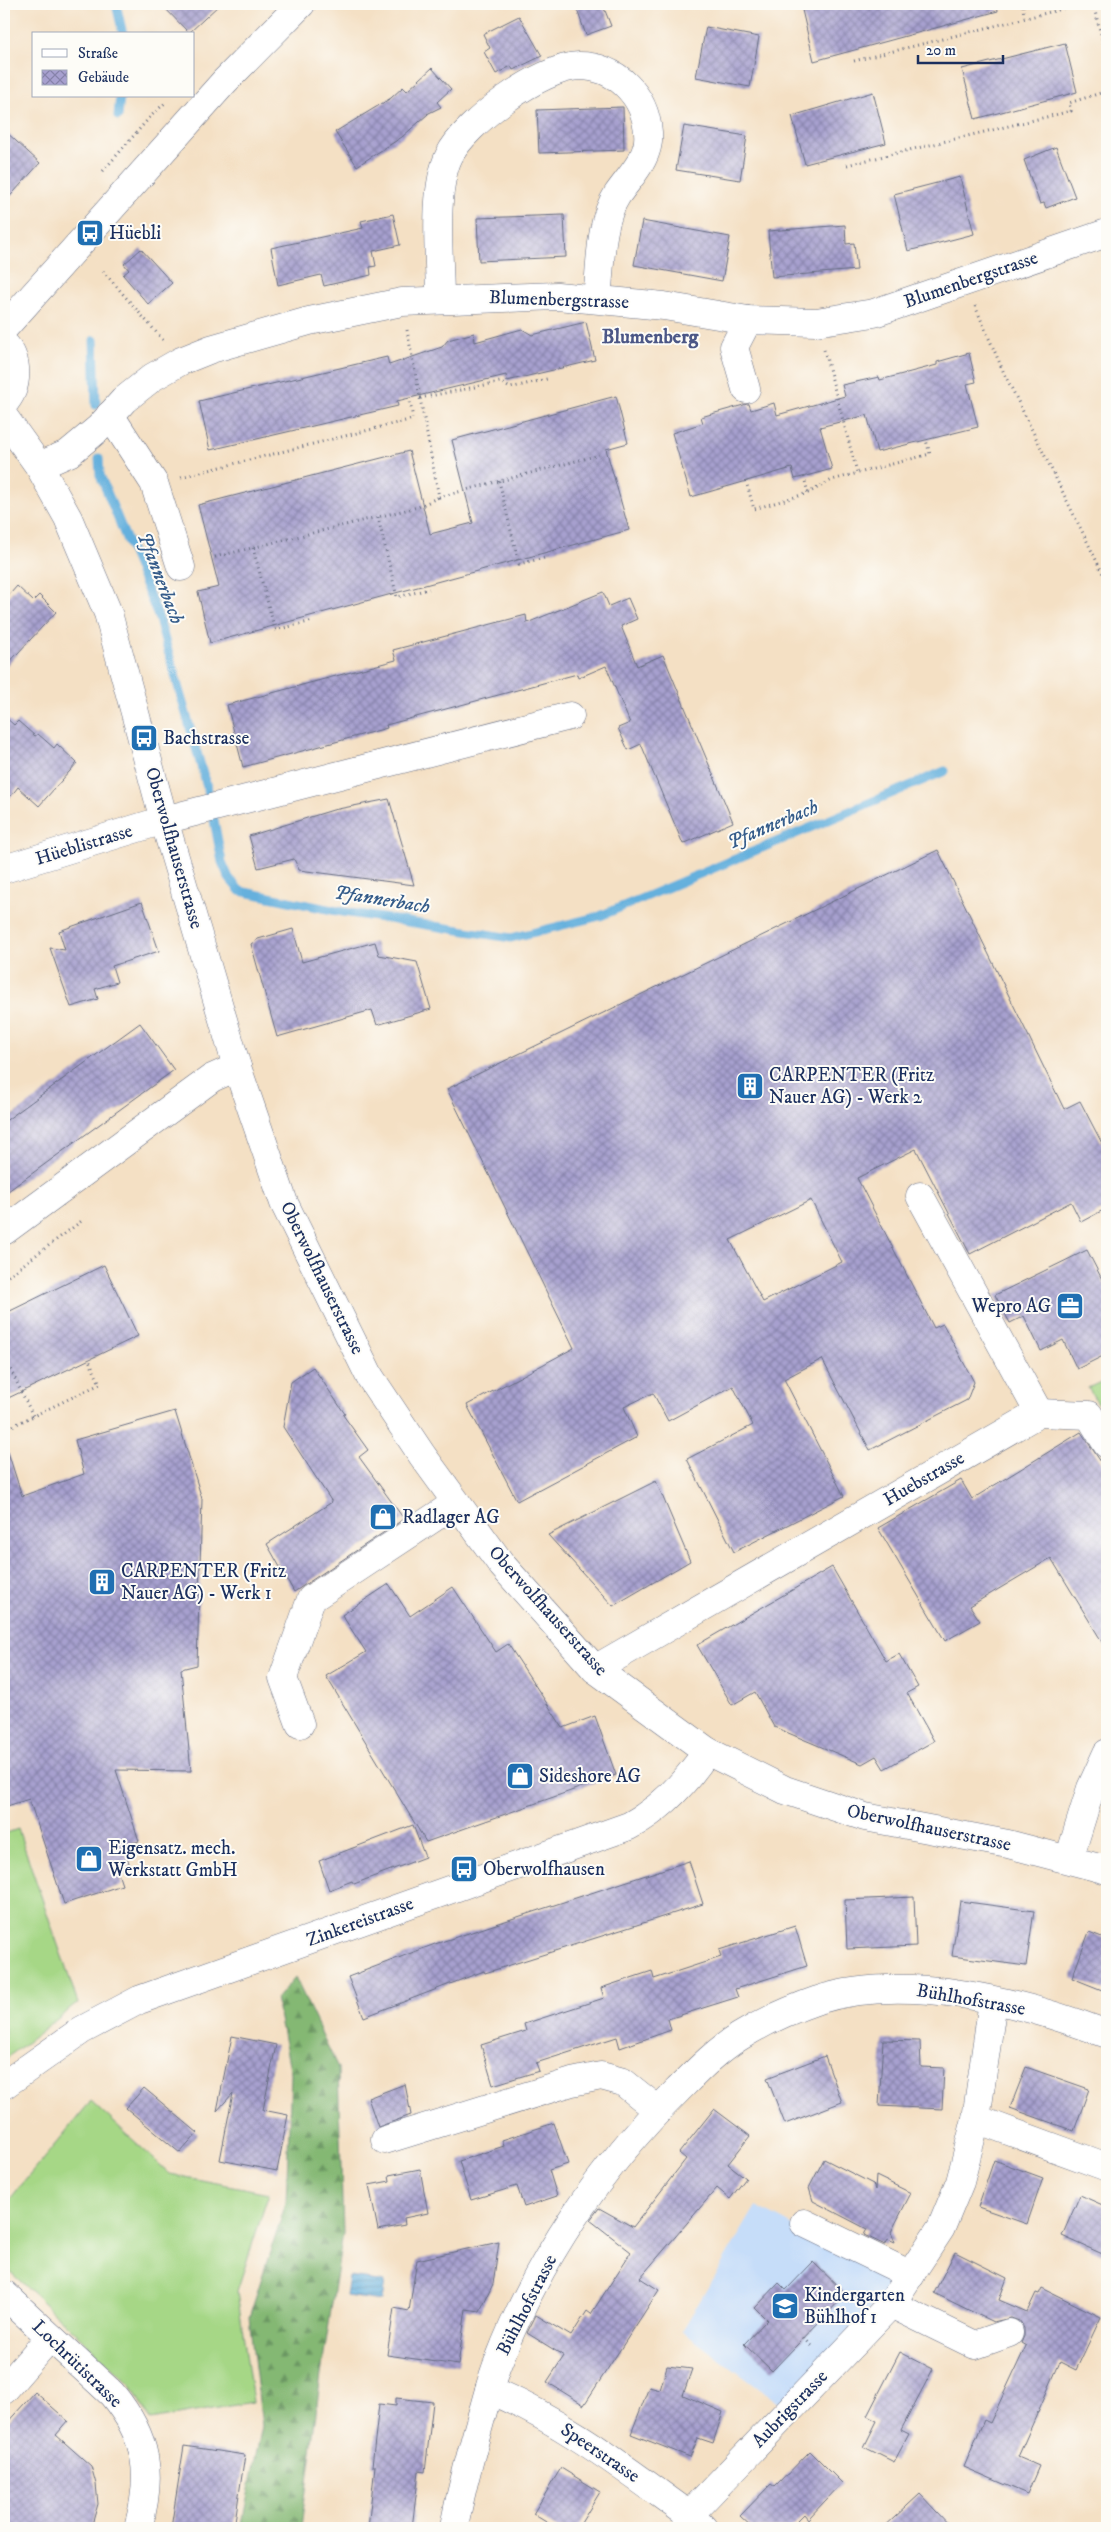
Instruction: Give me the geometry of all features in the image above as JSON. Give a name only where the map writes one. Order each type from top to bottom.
[{"type":"street","points":[[4,328],[225,80],[301,4]]},
{"type":"street","points":[[440,299],[440,187],[449,156],[474,123],[519,89],[550,74],[578,66],[606,72],[627,84],[643,105],[649,134],[640,164],[616,196],[607,216],[597,298]]},
{"type":"street","name":"Blumenbergstrasse","points":[[39,466],[69,453],[153,377],[181,361],[211,349],[308,321],[402,302],[440,299],[557,296],[597,298],[664,306],[748,320],[816,322],[874,313],[1107,233]]},
{"type":"street","points":[[746,389],[734,347],[748,320]]},
{"type":"street","points":[[4,344],[13,358],[15,372],[14,386],[4,403]]},
{"type":"street","name":"Oberwolfhauserstrasse","points":[[4,417],[39,466],[68,518],[108,613],[177,817],[237,1067],[284,1203],[370,1377],[456,1503],[502,1565],[595,1669],[707,1751],[786,1790],[865,1817],[1069,1859],[1107,1870]]},
{"type":"street","points":[[104,421],[154,483],[182,566]]},
{"type":"street","points":[[177,817],[570,716]]},
{"type":"street","name":"Hüeblistrasse","points":[[4,869],[177,817]]},
{"type":"street","points":[[4,1231],[212,1078],[237,1067]]},
{"type":"street","points":[[920,1196],[1039,1413],[1089,1416],[1107,1444]]},
{"type":"street","name":"Huebstrasse","points":[[595,1669],[1039,1413]]},
{"type":"street","points":[[300,1724],[283,1678],[311,1599],[456,1503]]},
{"type":"street","name":"Zinkereistrasse","points":[[4,2085],[82,2030],[139,2000],[629,1826],[659,1806],[689,1776],[707,1751]]},
{"type":"street","points":[[1069,1859],[1091,1788],[1107,1753]]},
{"type":"street","name":"Bühlhofstrasse","points":[[454,2528],[465,2472],[498,2362],[518,2314],[567,2227],[596,2182],[658,2110],[698,2070],[738,2037],[819,2000],[860,1992],[916,1988],[993,2000],[1075,2022],[1107,2034]]},
{"type":"street","name":"Aubrigstrasse","points":[[696,2522],[891,2304],[912,2275],[941,2228],[960,2182],[976,2119],[993,2000]]},
{"type":"street","points":[[385,2140],[572,2082],[601,2076],[623,2082],[658,2110]]},
{"type":"street","points":[[976,2119],[1107,2167]]},
{"type":"street","points":[[804,2223],[912,2275]]},
{"type":"street","name":"Lochrütistrasse","points":[[4,2294],[112,2394],[127,2412],[141,2438],[146,2467],[144,2506],[138,2528]]},
{"type":"street","points":[[891,2304],[975,2345],[1009,2332]]},
{"type":"street","points":[[4,2390],[50,2337]]},
{"type":"street","name":"Speerstrasse","points":[[489,2390],[525,2404],[585,2440],[696,2522]]},
{"type":"path","points":[[854,61],[1082,4]]},
{"type":"path","points":[[1093,4],[1107,57]]},
{"type":"path","points":[[1023,6],[1024,18]]},
{"type":"path","points":[[847,165],[1071,111],[1069,103],[1107,91]]},
{"type":"path","points":[[103,271],[181,361]]},
{"type":"path","points":[[967,282],[1004,373],[1107,582]]},
{"type":"path","points":[[402,302],[439,497]]},
{"type":"path","points":[[816,322],[857,472]]},
{"type":"path","points":[[420,398],[500,382],[510,388],[547,379]]},
{"type":"path","points":[[154,483],[413,419],[410,402]]},
{"type":"path","points":[[746,481],[754,509],[808,493],[832,480],[857,472],[930,454],[926,440]]},
{"type":"path","points":[[215,557],[418,507],[439,497],[599,455]]},
{"type":"path","points":[[804,477],[808,493]]},
{"type":"path","points":[[499,481],[519,564],[548,557]]},
{"type":"path","points":[[378,517],[397,597],[429,589]]},
{"type":"path","points":[[253,548],[275,630],[313,621]]},
{"type":"path","points":[[4,1279],[83,1220]]},
{"type":"path","points":[[4,1356],[33,1416]]},
{"type":"path","points":[[4,1430],[100,1384],[89,1360]]},
{"type":"shaded area","name":"Kindergarten Bühlhof 1","points":[[756,2206],[897,2281],[780,2404],[682,2331]]},
{"type":"green space","points":[[1107,1379],[1107,1417],[1088,1388]]},
{"type":"green space","points":[[18,1829],[78,2003],[4,2060],[4,1834]]},
{"type":"green space","points":[[295,1977],[338,2068],[343,2233],[321,2374],[301,2528],[241,2528],[262,2426],[249,2317],[286,2203],[291,2074],[276,1999]]},
{"type":"green space","points":[[91,2101],[170,2174],[269,2193],[237,2291],[253,2402],[150,2420],[130,2384],[4,2266],[4,2206]]},
{"type":"water","points":[[349,2277],[385,2282],[382,2301],[346,2296]]},
{"type":"building","points":[[161,4],[220,4],[190,32]]},
{"type":"building","points":[[575,4],[604,8],[611,26],[586,35]]},
{"type":"building","points":[[829,4],[997,4],[998,11],[814,61],[802,10]]},
{"type":"building","points":[[519,16],[542,56],[513,70],[511,66],[496,74],[484,52],[490,48],[483,34]]},
{"type":"building","points":[[706,27],[759,37],[750,87],[696,77]]},
{"type":"building","points":[[1065,43],[1077,92],[975,119],[962,69]]},
{"type":"building","points":[[432,68],[451,89],[437,102],[441,107],[427,114],[402,137],[357,166],[335,132],[391,98],[403,87],[407,91]]},
{"type":"building","points":[[873,92],[886,143],[805,164],[792,116]]},
{"type":"building","points":[[623,107],[624,150],[539,153],[537,110]]},
{"type":"building","points":[[684,126],[747,136],[740,180],[676,170]]},
{"type":"building","points":[[4,130],[40,163],[4,203]]},
{"type":"building","points":[[1056,147],[1075,197],[1046,208],[1044,203],[1040,204],[1024,160]]},
{"type":"building","points":[[960,177],[974,234],[908,251],[894,194]]},
{"type":"building","points":[[393,214],[400,245],[373,251],[376,266],[370,267],[371,275],[324,286],[321,275],[278,285],[271,248],[363,228],[361,221]]},
{"type":"building","points":[[564,215],[566,257],[479,261],[477,218]]},
{"type":"building","points":[[642,221],[730,237],[722,281],[634,265]]},
{"type":"building","points":[[845,225],[846,244],[854,243],[857,270],[772,277],[768,231]]},
{"type":"building","points":[[141,249],[172,283],[148,304],[123,275],[129,270],[124,264]]},
{"type":"building","points":[[586,322],[595,360],[507,381],[506,375],[397,401],[398,406],[210,450],[199,401],[387,357],[389,365],[442,347],[448,340],[474,333],[475,342],[522,329],[532,335]]},
{"type":"building","points":[[969,353],[976,382],[967,384],[978,427],[877,452],[867,415],[820,427],[832,469],[795,479],[792,468],[691,497],[672,433],[703,423],[701,417],[747,404],[749,404],[751,410],[774,403],[777,415],[845,396],[842,385],[879,377],[880,380],[937,365],[937,362]]},
{"type":"building","points":[[616,396],[628,443],[606,449],[629,530],[210,643],[198,592],[219,587],[198,505],[409,451],[430,534],[473,523],[452,440]]},
{"type":"building","points":[[17,586],[33,601],[39,595],[56,612],[4,668],[4,601]]},
{"type":"building","points":[[603,592],[609,606],[628,598],[637,619],[621,626],[637,666],[663,655],[733,822],[683,844],[641,744],[628,750],[618,728],[630,723],[606,666],[578,678],[577,674],[386,725],[387,728],[243,767],[227,705],[396,660],[393,650],[526,615],[527,623]]},
{"type":"building","points":[[4,716],[14,725],[18,721],[35,736],[38,734],[54,748],[57,744],[77,763],[39,806],[18,787],[4,805]]},
{"type":"building","points":[[389,799],[414,885],[299,870],[294,859],[258,868],[249,836],[333,810]]},
{"type":"building","points":[[938,850],[1064,1109],[1080,1101],[1107,1153],[1107,1208],[1081,1222],[1071,1202],[970,1254],[916,1149],[857,1178],[934,1328],[943,1324],[974,1382],[967,1400],[870,1450],[822,1359],[784,1379],[844,1496],[734,1552],[687,1459],[753,1425],[733,1386],[668,1421],[653,1393],[624,1407],[637,1437],[517,1501],[467,1405],[574,1348],[447,1089]],"holes":[[[811,1200],[842,1262],[763,1302],[730,1240]]]},
{"type":"building","points":[[142,902],[159,951],[112,966],[117,982],[95,989],[98,999],[71,1007],[50,948],[65,950],[59,931]]},
{"type":"building","points":[[293,929],[302,962],[375,942],[379,955],[417,962],[431,1009],[377,1025],[372,1010],[277,1037],[251,944],[258,939]]},
{"type":"building","points":[[140,1023],[174,1070],[4,1194],[4,1122]]},
{"type":"building","points":[[1087,1250],[1107,1289],[1107,1354],[1077,1369],[1063,1340],[1041,1351],[1024,1316],[1010,1323],[995,1295]]},
{"type":"building","points":[[104,1265],[138,1336],[4,1400],[4,1314]]},
{"type":"building","points":[[313,1367],[345,1414],[343,1415],[368,1450],[359,1457],[404,1519],[294,1592],[267,1544],[332,1502],[283,1427],[291,1382]]},
{"type":"building","name":"CARPENTER (Fritz Nauer AG) - Werk 1","points":[[175,1411],[202,1499],[197,1665],[181,1669],[191,1771],[116,1770],[139,1841],[123,1846],[130,1866],[117,1870],[122,1885],[64,1904],[29,1799],[4,1807],[4,1453],[8,1452],[22,1496],[84,1474],[75,1440]]},
{"type":"building","points":[[1081,1432],[1107,1471],[1107,1650],[1051,1558],[970,1606],[980,1621],[945,1641],[878,1528],[961,1480],[972,1499]]},
{"type":"building","points":[[656,1481],[690,1561],[613,1606],[548,1535]]},
{"type":"building","points":[[832,1567],[886,1661],[899,1654],[918,1687],[907,1693],[934,1741],[884,1769],[876,1756],[862,1764],[774,1727],[755,1692],[732,1705],[697,1645]]},
{"type":"building","points":[[389,1584],[410,1616],[453,1587],[496,1652],[508,1644],[563,1728],[595,1716],[616,1775],[426,1842],[326,1676],[366,1652],[342,1615]]},
{"type":"building","points":[[413,1825],[425,1857],[354,1884],[352,1881],[329,1890],[319,1861]]},
{"type":"building","points":[[689,1861],[703,1904],[485,1973],[484,1971],[364,2017],[348,1977],[435,1944]]},
{"type":"building","points":[[914,1897],[916,1946],[847,1949],[845,1900]]},
{"type":"building","points":[[960,1901],[1034,1911],[1026,1966],[952,1956]]},
{"type":"building","points":[[795,1926],[807,1966],[735,1989],[738,1997],[668,2019],[671,2030],[620,2048],[617,2037],[536,2063],[539,2071],[493,2085],[481,2045],[526,2031],[524,2024],[604,1998],[601,1988],[652,1971],[654,1979],[721,1957],[719,1950]]},
{"type":"building","points":[[1089,1932],[1107,1939],[1107,1992],[1072,1978]]},
{"type":"building","points":[[232,2036],[276,2045],[263,2110],[288,2115],[277,2171],[220,2160],[233,2093],[217,2111]]},
{"type":"building","points":[[883,2040],[920,2041],[921,2067],[944,2068],[942,2109],[879,2106]]},
{"type":"building","points":[[825,2056],[842,2102],[785,2124],[767,2078]]},
{"type":"building","points":[[1026,2067],[1089,2089],[1074,2131],[1010,2108]]},
{"type":"building","points":[[405,2084],[411,2115],[378,2127],[368,2098]]},
{"type":"building","points":[[144,2088],[198,2133],[180,2153],[126,2108]]},
{"type":"building","points":[[714,2109],[750,2136],[728,2164],[746,2178],[730,2199],[717,2188],[640,2278],[659,2290],[584,2405],[547,2382],[564,2356],[527,2333],[536,2315],[571,2336],[587,2311],[591,2314],[631,2252],[590,2220],[599,2208],[633,2227],[686,2159],[679,2153]]},
{"type":"building","points":[[554,2123],[568,2164],[549,2170],[557,2196],[524,2207],[517,2186],[471,2200],[459,2161],[504,2146],[502,2140]]},
{"type":"building","points":[[824,2159],[873,2184],[875,2190],[876,2176],[911,2193],[891,2232],[895,2243],[888,2240],[885,2245],[864,2235],[867,2229],[813,2201],[809,2188]]},
{"type":"building","points":[[994,2160],[1043,2178],[1027,2224],[978,2207]]},
{"type":"building","points":[[420,2169],[428,2213],[404,2218],[405,2225],[378,2230],[369,2185],[390,2181],[389,2175]]},
{"type":"building","points":[[1080,2195],[1107,2207],[1107,2256],[1062,2236]]},
{"type":"building","points":[[499,2242],[493,2284],[480,2311],[466,2309],[458,2365],[387,2355],[394,2308],[409,2311],[417,2260]]},
{"type":"building","points":[[955,2252],[1007,2278],[999,2300],[1027,2312],[1036,2293],[1039,2294],[1042,2288],[1101,2317],[1076,2370],[1060,2362],[1018,2457],[1039,2466],[1027,2494],[964,2467],[984,2420],[990,2423],[1026,2346],[1021,2343],[1024,2336],[1024,2328],[1019,2321],[1011,2318],[993,2322],[934,2293]]},
{"type":"building","points":[[813,2262],[846,2294],[772,2371],[744,2344],[767,2320],[755,2308],[779,2283],[786,2290]]},
{"type":"building","points":[[900,2352],[933,2369],[901,2430],[909,2434],[894,2462],[864,2447],[877,2421],[867,2416]]},
{"type":"building","points":[[667,2366],[692,2369],[683,2395],[723,2412],[713,2443],[698,2438],[690,2457],[631,2434],[649,2387],[660,2390]]},
{"type":"building","points":[[35,2392],[68,2421],[56,2435],[91,2466],[96,2484],[98,2504],[91,2528],[4,2528],[4,2426]]},
{"type":"building","points":[[396,2398],[433,2402],[425,2472],[419,2471],[412,2528],[368,2528],[379,2404],[396,2406]]},
{"type":"building","points":[[184,2446],[245,2455],[234,2528],[171,2528]]},
{"type":"building","points":[[810,2451],[842,2483],[808,2519],[804,2514],[790,2528],[753,2528],[740,2516],[771,2484],[775,2487]]},
{"type":"building","points":[[561,2468],[600,2492],[578,2528],[556,2528],[533,2514]]},
{"type":"building","points":[[920,2494],[952,2528],[883,2528],[907,2506]]},
{"type":"waterway","points":[[116,4],[123,32]]},
{"type":"waterway","points":[[118,116],[120,98]]},
{"type":"waterway","name":"Pfannerbach","points":[[94,340],[96,405]]},
{"type":"waterway","name":"Pfannerbach","points":[[99,458],[100,475],[158,616],[209,794],[222,862],[229,878],[240,891],[337,911],[511,938],[600,916],[945,771]]},
{"type":"place","name":"Hüebli","points":[[90,233]]},
{"type":"place","name":"Bachstrasse","points":[[144,738]]},
{"type":"place","name":"CARPENTER (Fritz Nauer AG) - Werk 2","points":[[750,1086]]},
{"type":"place","name":"Wepro AG","points":[[1070,1306]]},
{"type":"place","name":"Radlager AG","points":[[383,1517]]},
{"type":"place","name":"CARPENTER (Fritz Nauer AG) - Werk 1","points":[[102,1582]]},
{"type":"place","name":"Sideshore AG","points":[[520,1776]]},
{"type":"place","name":"Eigensatz. mech. Werkstatt GmbH","points":[[89,1859]]},
{"type":"place","name":"Oberwolfhausen","points":[[464,1869]]},
{"type":"place","name":"Kindergarten Bühlhof 1","points":[[785,2306]]},
{"type":"district","name":"Blumenberg","points":[[650,337]]}]
